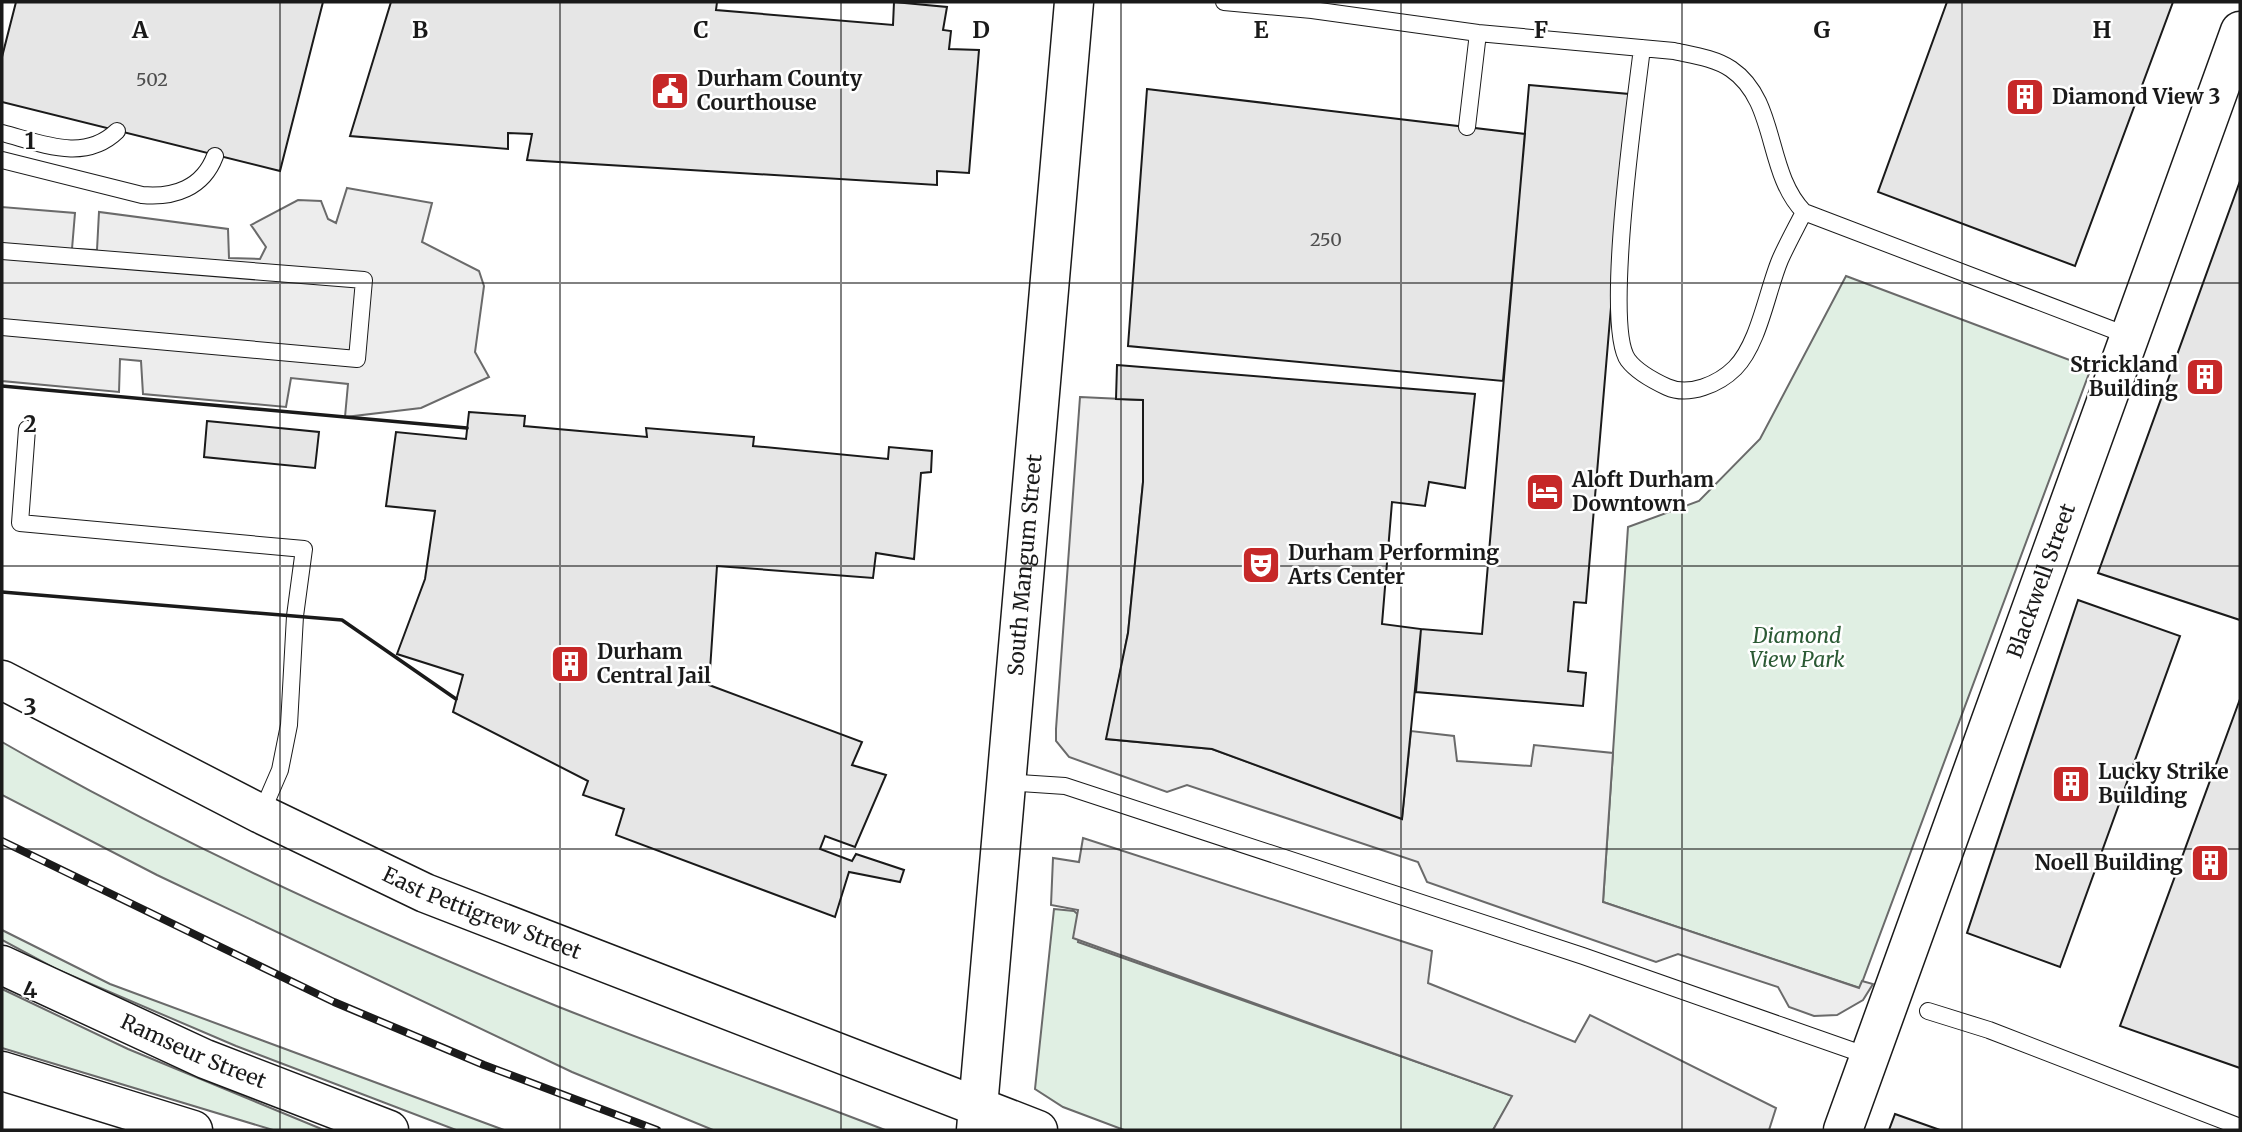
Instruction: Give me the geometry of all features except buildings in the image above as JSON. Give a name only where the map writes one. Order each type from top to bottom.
[{"type":"street","name":"South Mangum Street","points":[[977,1119],[1074,2]]},
{"type":"street","name":"Blackwell Street","points":[[1843,1130],[2240,31]]},
{"type":"street","name":"East Pettigrew Street","points":[[2,680],[261,814],[425,892],[977,1119],[1038,1130]]},
{"type":"street","name":"Ramseur Street","points":[[2,965],[205,1059],[389,1130]]},
{"type":"street","points":[[2,1071],[193,1130]]},
{"type":"lane","points":[[1224,2],[1260,3],[1478,33],[1642,48],[1705,58],[1730,67],[1749,84],[1759,104],[1779,173],[1792,200],[1804,212],[2129,336]]},
{"type":"lane","points":[[1467,127],[1478,33]]},
{"type":"lane","points":[[1642,48],[1618,273],[1620,324],[1627,359],[1652,380],[1676,391],[1710,385],[1736,367],[1754,334],[1780,260],[1804,212]]},
{"type":"lane","points":[[2,133],[80,150],[94,147],[117,131]]},
{"type":"lane","points":[[2,160],[142,195],[161,197],[178,193],[202,179],[215,156]]},
{"type":"lane","points":[[2,251],[364,280],[357,359],[2,327]]},
{"type":"lane","points":[[27,429],[20,523],[304,549],[295,616],[289,725],[280,770],[261,814]]},
{"type":"lane","points":[[1005,782],[1065,786],[1570,952],[1868,1056]]},
{"type":"lane","points":[[1928,1011],[2001,1034],[2240,1127]]},
{"type":"green space","name":"Diamond View Park","points":[[1846,276],[2091,368],[1860,988],[1603,902],[1628,527],[1699,501],[1760,439]]},
{"type":"green space","points":[[2,742],[137,816],[276,884],[416,947],[600,1023],[885,1130],[713,1130],[572,1072],[157,875],[2,795]]},
{"type":"green space","points":[[1054,909],[1074,911],[1083,919],[1078,942],[1513,1096],[1493,1130],[1124,1130],[1063,1107],[1035,1089]]},
{"type":"green space","points":[[2,930],[110,984],[504,1130],[456,1130],[236,1046],[56,969],[2,940]]},
{"type":"green space","points":[[2,989],[128,1049],[324,1130],[273,1130],[2,1048]]},
{"type":"shaded area","points":[[347,188],[432,203],[422,242],[479,271],[484,286],[475,352],[489,377],[421,408],[345,417],[348,384],[291,378],[286,407],[143,394],[141,361],[120,359],[119,392],[2,381],[2,207],[75,213],[72,249],[97,250],[99,212],[228,229],[229,258],[260,259],[266,247],[251,225],[298,200],[321,201],[328,219],[336,223]]},
{"type":"shaded area","points":[[1080,397],[1143,400],[1143,482],[1128,633],[1107,739],[1212,749],[1402,818],[1411,731],[1454,736],[1457,761],[1531,766],[1534,745],[1613,753],[1603,902],[1859,988],[1862,981],[1873,984],[1863,1000],[1837,1015],[1814,1016],[1789,1007],[1778,987],[1678,954],[1656,962],[1427,882],[1418,862],[1187,785],[1167,792],[1069,757],[1056,741],[1056,729]]},
{"type":"shaded area","points":[[1083,838],[1432,951],[1428,983],[1575,1042],[1590,1015],[1776,1108],[1769,1130],[1493,1130],[1512,1096],[1073,938],[1078,910],[1051,905],[1053,858],[1079,862]]},
{"type":"railway","points":[[2,841],[334,1002],[484,1065],[657,1130]]},
{"type":"wall","points":[[2,386],[467,428]]},
{"type":"wall","points":[[2,592],[342,620],[456,699]]},
{"type":"place","name":"Durham County Courthouse","points":[[670,91]]},
{"type":"place","name":"Diamond View 3","points":[[2025,97]]},
{"type":"place","name":"Strickland Building","points":[[2205,377]]},
{"type":"place","name":"Aloft Durham Downtown","points":[[1545,492]]},
{"type":"place","name":"Durham Performing Arts Center","points":[[1261,565]]},
{"type":"place","name":"Durham Central Jail","points":[[570,664]]},
{"type":"place","name":"Lucky Strike Building","points":[[2071,784]]},
{"type":"place","name":"Noell Building","points":[[2210,863]]}]
